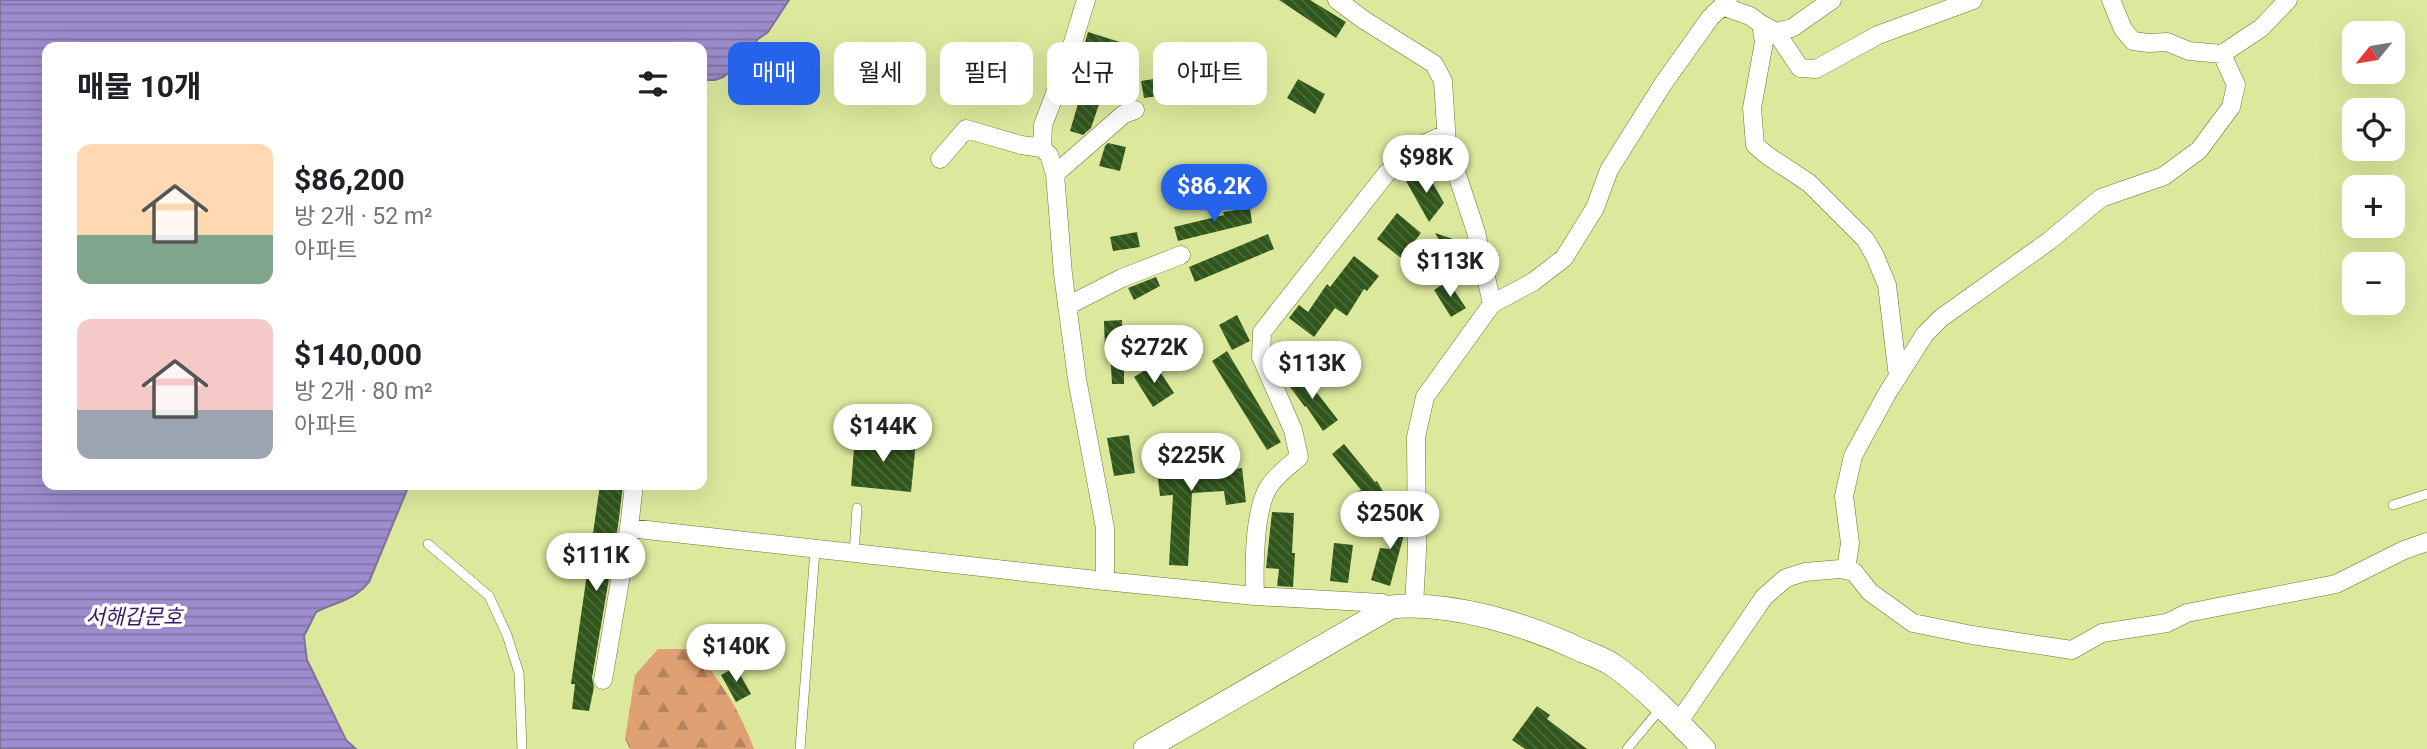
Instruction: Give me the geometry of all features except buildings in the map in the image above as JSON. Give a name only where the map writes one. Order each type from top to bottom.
[{"type":"street","points":[[1042,148],[1043,125],[1066,65],[1086,0]]},
{"type":"street","points":[[1337,0],[1434,64],[1443,81],[1447,144],[1476,232],[1492,304]]},
{"type":"street","points":[[1769,28],[1792,28],[1832,0]]},
{"type":"street","points":[[1414,604],[1418,552],[1416,437],[1425,397],[1492,304],[1533,282],[1564,258],[1595,208],[1609,170],[1663,84],[1710,18],[1725,3],[1769,28],[1800,68],[1815,69],[1878,35],[1973,0]]},
{"type":"street","points":[[2111,0],[2123,29],[2133,41],[2167,42],[2189,51],[2222,54],[2261,28],[2288,0]]},
{"type":"street","points":[[1769,28],[1752,107],[1755,145],[1809,183],[1865,239],[1887,285],[1898,377]]},
{"type":"street","points":[[1846,570],[1850,543],[1844,496],[1853,456],[1925,334],[1941,318],[2049,242],[2101,198],[2164,176],[2199,150],[2231,107],[2236,85],[2222,54]]},
{"type":"street","points":[[1055,174],[1124,114],[1135,110]]},
{"type":"street","points":[[940,159],[966,129],[1021,145],[1042,148],[1049,155],[1055,174],[1077,379],[1105,528],[1105,581]]},
{"type":"street","points":[[1255,596],[1254,559],[1258,521],[1268,488],[1299,457],[1293,430],[1261,357],[1262,332],[1386,174],[1417,147],[1446,134]]},
{"type":"street","points":[[1068,306],[1122,278],[1181,255]]},
{"type":"street","points":[[603,680],[633,490]]},
{"type":"street","points":[[629,528],[1105,581],[1255,596],[1381,603],[1391,607]]},
{"type":"street","points":[[1669,715],[1764,597],[1786,578],[1805,572],[1854,572],[1870,592],[1913,623],[2072,650],[2102,633],[2167,623],[2187,613],[2336,584],[2404,550],[2427,542]]},
{"type":"street","points":[[1145,749],[1391,607],[1414,604],[1493,619],[1552,637],[1612,664],[1704,749]]},
{"type":"lane","points":[[2393,505],[2427,494]]},
{"type":"lane","points":[[853,554],[857,508]]},
{"type":"lane","points":[[428,544],[489,596],[498,615],[519,673],[522,749]]},
{"type":"lane","points":[[800,749],[815,550]]},
{"type":"lane","points":[[1627,749],[1669,715]]},
{"type":"green space","points":[[658,649],[693,649],[728,696],[754,749],[630,749],[625,739],[635,675]]},
{"type":"water","name":"서해갑문호","points":[[0,0],[789,0],[768,32],[756,42],[728,42],[728,73],[715,80],[707,80],[707,42],[42,42],[42,490],[407,490],[369,582],[351,597],[316,612],[304,636],[307,660],[346,740],[356,749],[0,749]]}]
